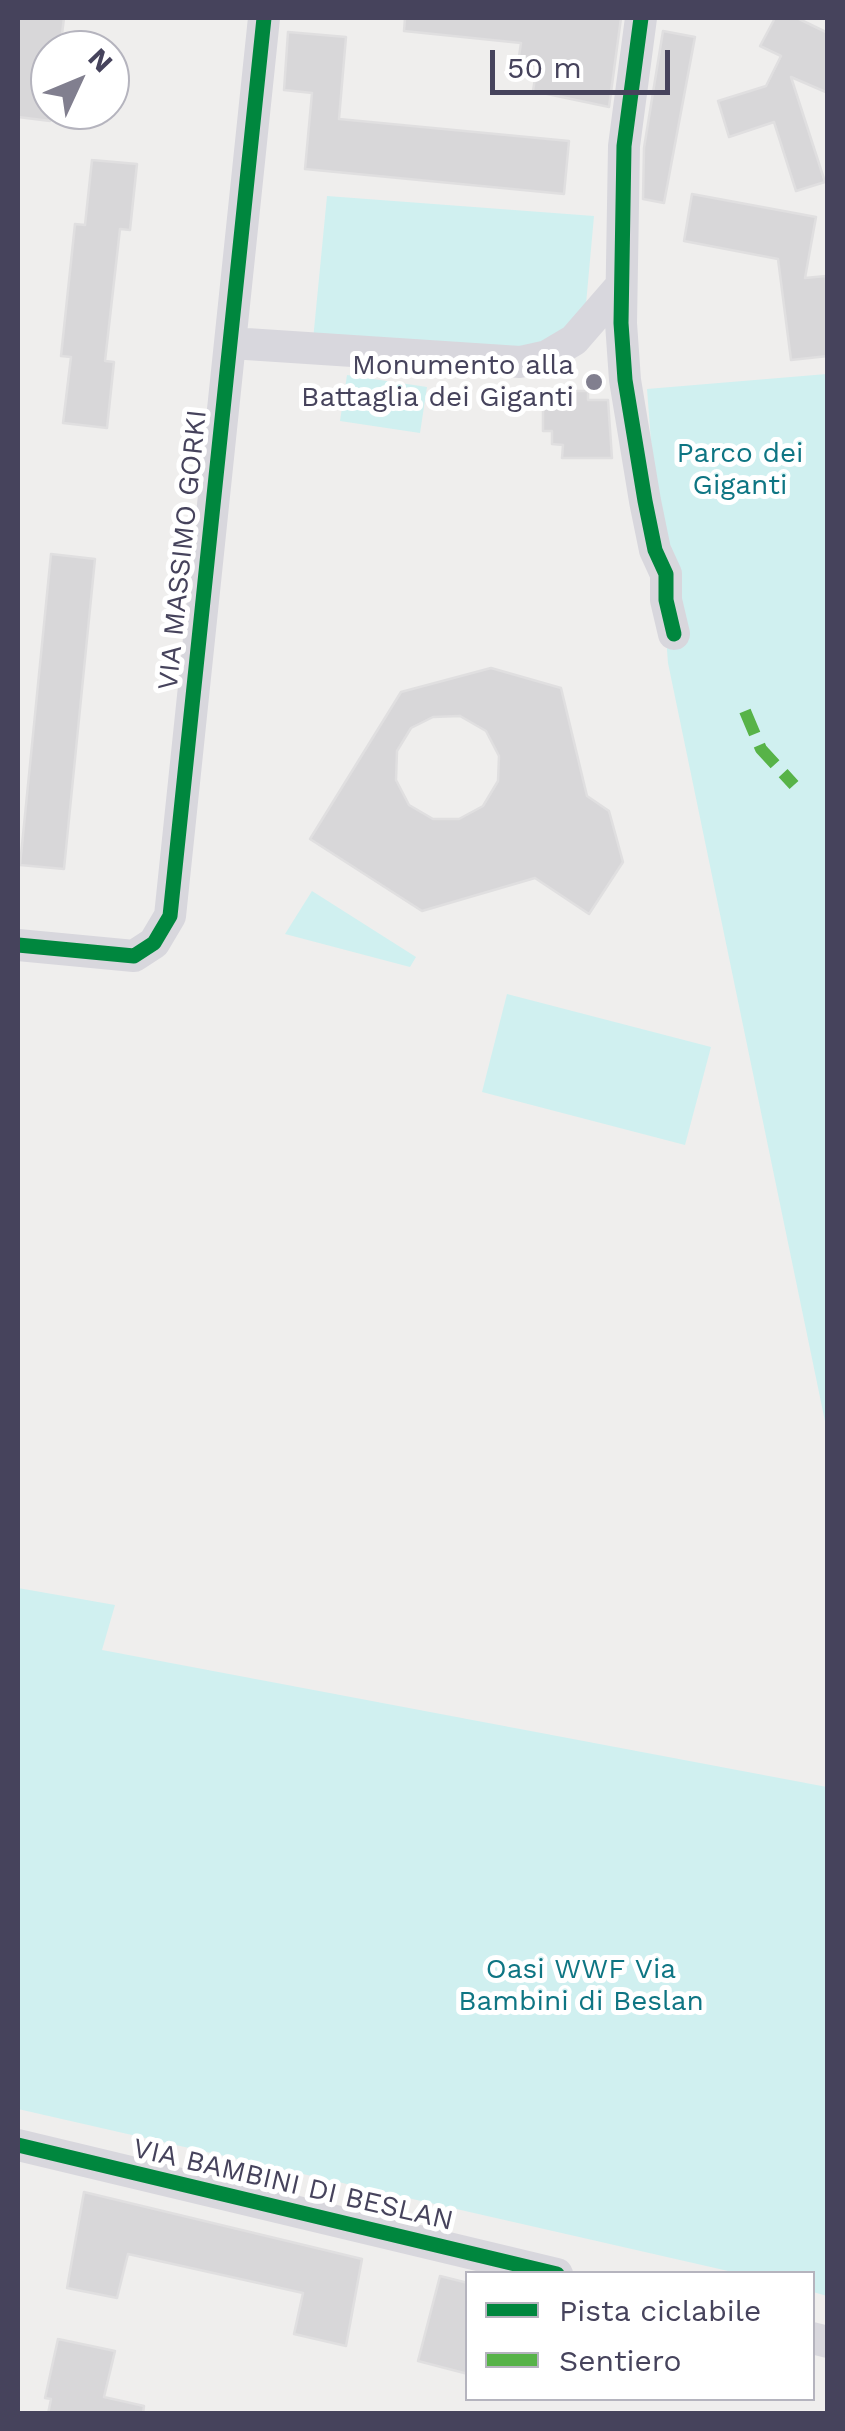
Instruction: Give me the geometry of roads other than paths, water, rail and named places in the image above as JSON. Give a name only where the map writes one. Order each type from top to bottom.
[{"type":"street","name":"VIA MASSIMO GORKI","points":[[18,946],[134,956],[154,943],[167,923],[264,18]]},
{"type":"street","points":[[642,18],[624,146],[620,287],[625,380],[655,550],[666,574],[674,634]]},
{"type":"street","points":[[231,343],[484,363],[520,362],[547,356],[574,340],[620,287]]},
{"type":"street","name":"VIA BAMBINI DI BESLAN","points":[[18,2146],[544,2271]]},
{"type":"place","name":"Monumento alla Battaglia dei Giganti","points":[[594,382]]},
{"type":"park label","name":"Parco dei Giganti","points":[[740,470]]},
{"type":"park label","name":"Oasi WWF Via Bambini di Beslan","points":[[581,1986]]}]
